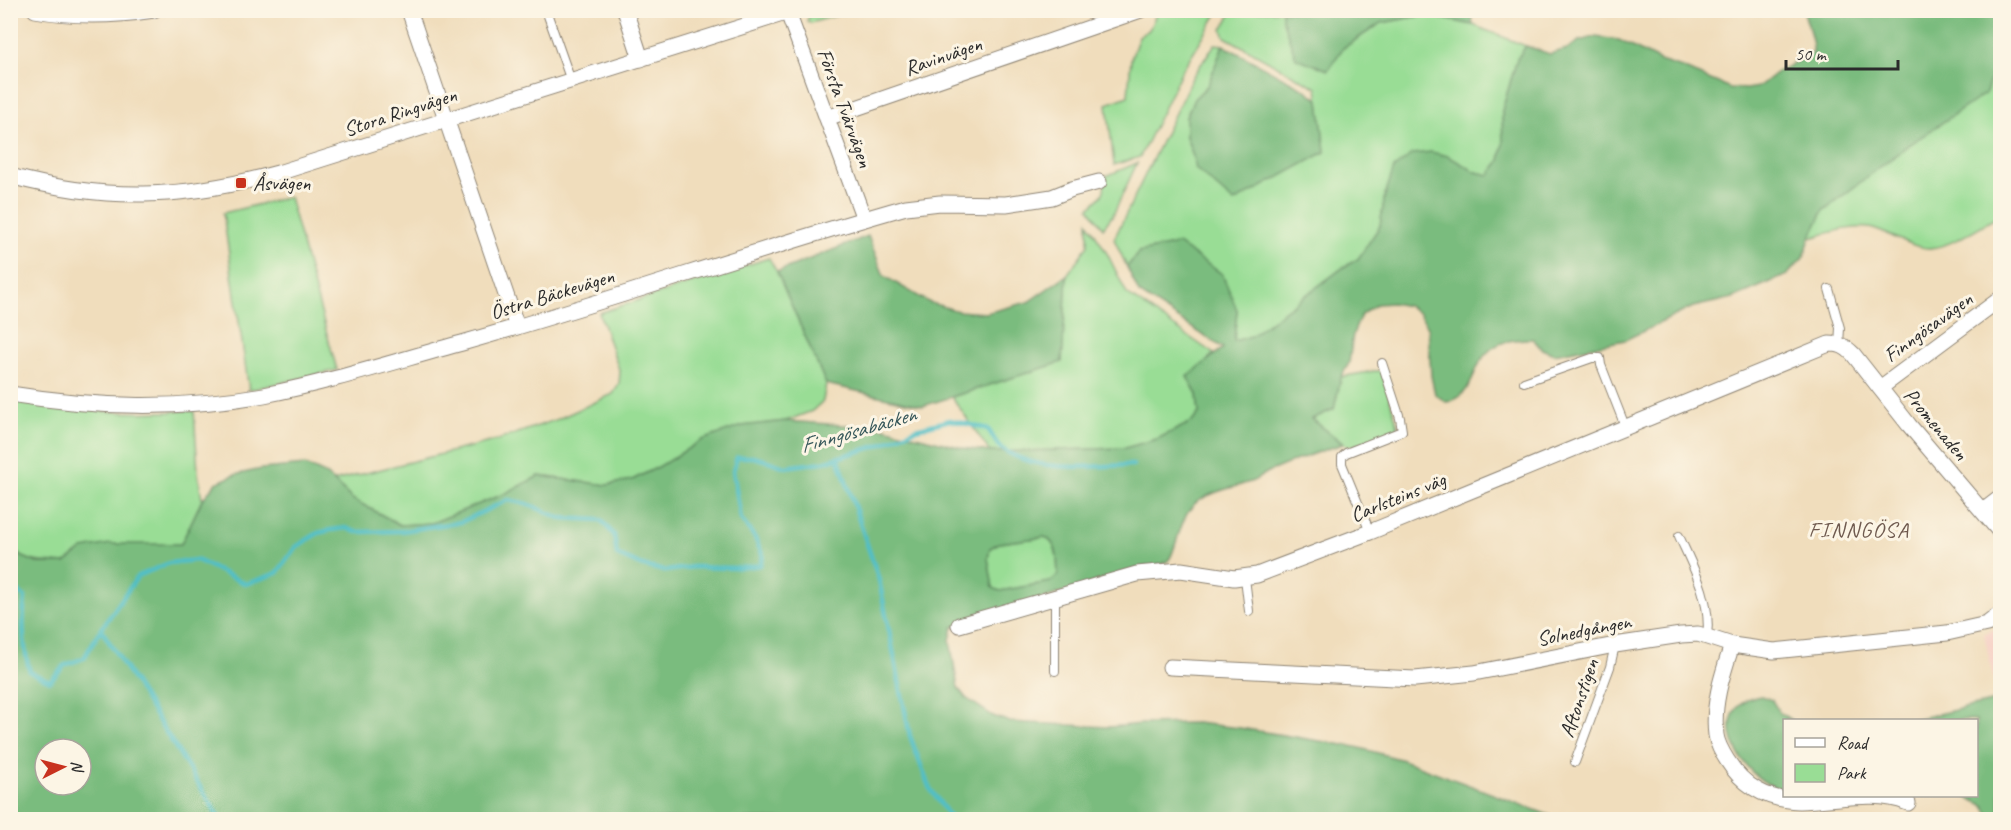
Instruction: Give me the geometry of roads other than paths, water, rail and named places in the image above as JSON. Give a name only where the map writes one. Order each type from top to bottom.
[{"type":"street","points":[[35,10],[50,13],[99,15],[154,10]]},
{"type":"street","points":[[410,10],[517,327]]},
{"type":"street","points":[[625,10],[641,59]]},
{"type":"street","name":"Ravinvägen","points":[[827,118],[1141,10]]},
{"type":"street","name":"Stora Ringvägen","points":[[10,176],[41,184],[107,194],[167,194],[211,189],[278,173],[790,11]]},
{"type":"street","name":"Första Tvärvägen","points":[[790,11],[864,219]]},
{"type":"street","name":"Östra Bäckevägen","points":[[10,393],[69,403],[123,406],[163,406],[233,400],[266,394],[334,378],[517,327],[864,219],[923,204],[999,204],[1052,197],[1099,182]]},
{"type":"street","name":"Finngösavägen","points":[[1880,388],[2001,299]]},
{"type":"street","name":"Carlsteins väg","points":[[959,625],[1137,574],[1181,570],[1245,578],[1272,570],[1370,532],[1810,350],[1828,344],[1839,344]]},
{"type":"street","name":"Promenaden","points":[[1839,344],[1853,354],[1937,459],[2001,532]]},
{"type":"street","points":[[1983,511],[2001,498]]},
{"type":"street","name":"Solnedgången","points":[[1170,667],[1415,679],[1474,673],[1616,645],[1681,635],[1707,636],[1732,645],[1774,651],[1935,634],[1987,624],[2001,614]]},
{"type":"street","points":[[1732,645],[1721,680],[1715,717],[1716,737],[1720,750],[1733,771],[1743,781],[1765,795],[1778,800],[1861,797],[1896,798],[1908,803]]},
{"type":"lane","points":[[546,10],[571,81]]},
{"type":"lane","points":[[1829,289],[1840,328],[1839,344]]},
{"type":"lane","points":[[1524,382],[1592,358],[1600,358],[1625,426]]},
{"type":"lane","points":[[1370,532],[1342,464],[1342,457],[1346,453],[1402,431],[1382,363]]},
{"type":"lane","points":[[1679,536],[1696,574],[1706,606],[1709,621],[1707,636]]},
{"type":"lane","points":[[1245,578],[1249,611]]},
{"type":"lane","points":[[1055,597],[1055,671]]},
{"type":"lane","name":"Aftonstigen","points":[[1575,762],[1616,645]]},
{"type":"waterway","name":"Finngösabäcken","points":[[10,585],[25,597],[24,635],[30,672],[50,681],[65,665],[84,658],[138,576],[169,563],[197,560],[246,584],[277,573],[296,547],[318,533],[331,530],[346,528],[356,532],[402,531],[461,522],[508,500],[528,504],[560,518],[601,520],[614,535],[617,555],[643,566],[666,571],[693,567],[739,568],[760,565],[763,556],[755,538],[741,519],[733,471],[737,457],[753,457],[785,467],[823,462],[880,445],[916,429],[950,420],[988,429],[1001,448],[1031,462],[1065,467],[1133,465]]},
{"type":"waterway","points":[[838,457],[879,580],[910,736],[929,787],[952,820]]},
{"type":"waterway","points":[[101,629],[221,820]]},
{"type":"waterway","points":[[1011,820],[1019,820]]},
{"type":"place","name":"Åsvägen","points":[[241,183]]},
{"type":"district","name":"FINNGÖSA","points":[[1859,530]]}]
